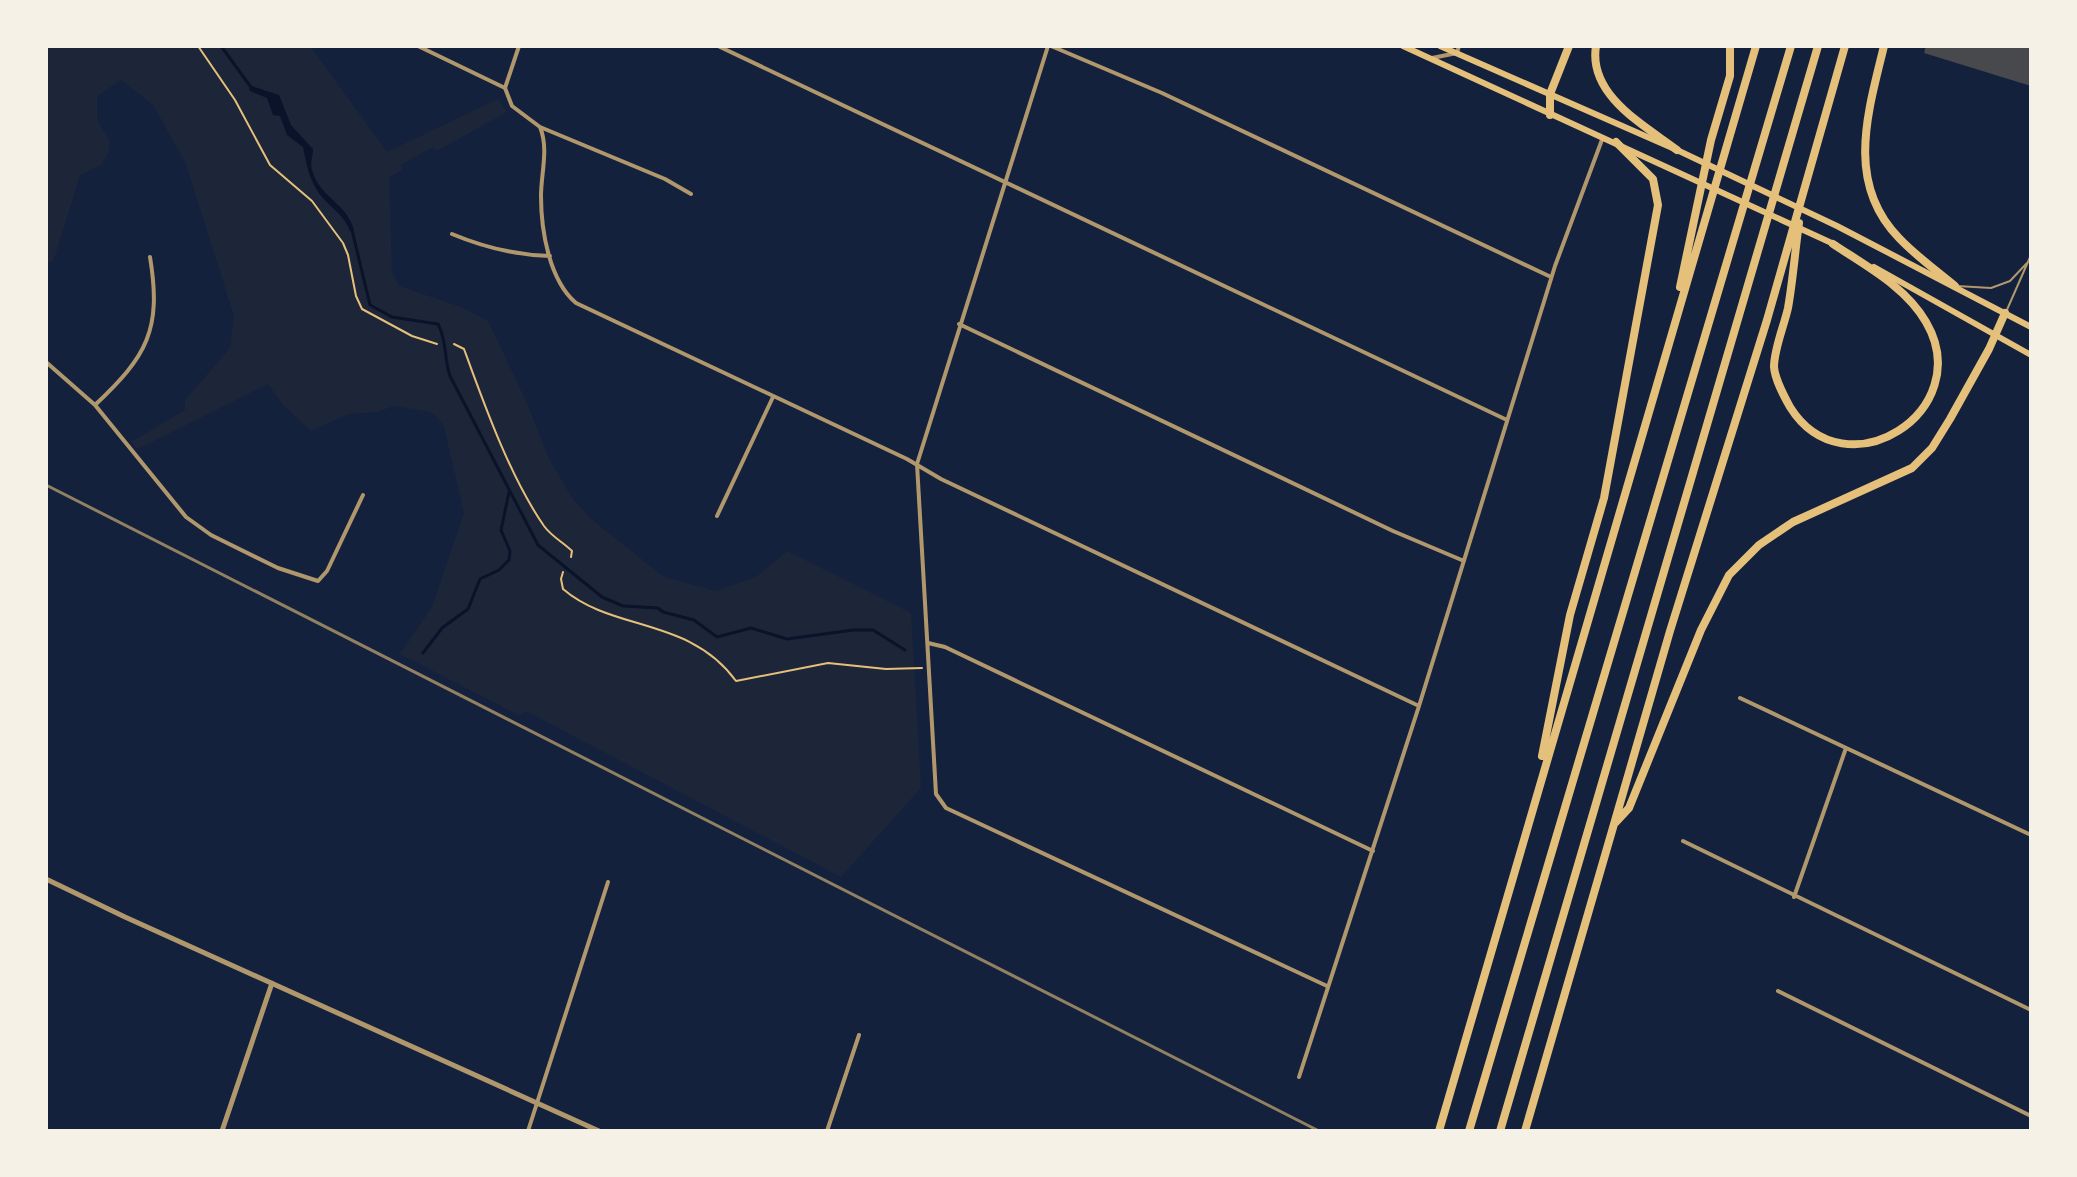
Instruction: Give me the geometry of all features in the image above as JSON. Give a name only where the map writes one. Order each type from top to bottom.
[{"type":"highway","points":[[1550,115],[1550,94],[1569,46]]},
{"type":"highway","points":[[1596,46],[1594,57],[1602,83],[1611,96],[1623,109],[1677,150]]},
{"type":"highway","points":[[1667,347],[1711,140],[1730,76],[1730,46]]},
{"type":"highway","points":[[1439,1131],[1756,46]]},
{"type":"highway","points":[[1469,1131],[1791,46]]},
{"type":"highway","points":[[1500,1131],[1818,46]]},
{"type":"highway","points":[[1525,1131],[1845,46]]},
{"type":"highway","points":[[1884,46],[1865,124],[1865,168],[1874,199],[1899,239],[1955,286]]},
{"type":"highway","points":[[1531,810],[1570,615],[1604,498],[1658,205],[1653,179],[1616,142]]},
{"type":"highway","points":[[1802,197],[1788,305],[1774,368],[1784,396],[1799,421],[1819,436],[1850,445],[1865,444],[1910,425],[1921,413],[1932,391],[1938,367],[1936,343],[1926,321],[1897,288],[1833,244]]},
{"type":"highway","points":[[1613,826],[1629,808],[1701,630],[1729,575],[1759,545],[1793,522],[1912,468],[1932,448],[1944,429],[2005,313]]},
{"type":"main road","points":[[1403,46],[1833,244],[2031,355]]},
{"type":"main road","points":[[1445,47],[1458,50],[1677,150],[1837,226],[2031,327]]},
{"type":"street","points":[[418,46],[505,88]]},
{"type":"street","points":[[519,46],[505,88],[512,106],[540,127],[651,172],[691,194]]},
{"type":"street","points":[[718,46],[1507,420]]},
{"type":"street","points":[[1327,986],[942,805],[936,794],[917,464],[1049,46],[1162,93],[1551,277]]},
{"type":"street","points":[[1430,59],[1458,50]]},
{"type":"street","points":[[540,127],[544,152],[541,197],[544,225],[557,277],[567,296],[576,303],[1419,706]]},
{"type":"street","points":[[1299,1077],[1419,706],[1551,277],[1603,137]]},
{"type":"street","points":[[452,234],[497,249],[530,256],[551,256]]},
{"type":"street","points":[[95,405],[126,374],[148,339],[155,306],[150,257]]},
{"type":"street","points":[[959,324],[1393,531],[1464,561]]},
{"type":"street","points":[[46,362],[95,405],[186,517],[211,535],[309,581],[318,581],[327,571],[363,495]]},
{"type":"street","points":[[717,516],[773,397]]},
{"type":"street","points":[[928,643],[945,647],[1373,851]]},
{"type":"street","points":[[1740,698],[2031,835]]},
{"type":"street","points":[[1794,897],[1846,748]]},
{"type":"street","points":[[1683,841],[2031,1010]]},
{"type":"street","points":[[46,879],[599,1131]]},
{"type":"street","points":[[528,1131],[608,882]]},
{"type":"street","points":[[222,1131],[272,983]]},
{"type":"street","points":[[1778,991],[2031,1116]]},
{"type":"street","points":[[827,1131],[859,1035]]},
{"type":"lane","points":[[2005,313],[2031,255]]},
{"type":"lane","points":[[1955,286],[1991,288],[2010,281],[2027,263]]},
{"type":"path","points":[[198,46],[235,100],[270,165],[312,201],[343,243],[362,309],[412,336],[437,344]]},
{"type":"path","points":[[454,344],[464,349],[470,371],[505,454],[536,512],[552,536],[572,551],[571,557]]},
{"type":"path","points":[[563,572],[561,584],[569,594],[600,610],[684,638],[722,666],[736,681],[828,663],[886,669],[927,668]]},
{"type":"shaded area","points":[[46,46],[310,46],[387,152],[498,99],[507,112],[437,151],[433,147],[401,165],[402,170],[389,178],[392,272],[399,286],[461,307],[488,321],[527,403],[548,457],[572,498],[591,519],[664,577],[716,591],[756,577],[787,551],[911,613],[921,788],[841,877],[526,711],[520,716],[400,654],[432,607],[464,513],[443,423],[431,412],[394,406],[377,412],[349,414],[311,431],[283,405],[268,384],[138,449],[131,442],[185,410],[185,400],[230,348],[234,316],[186,164],[153,105],[121,80],[97,96],[97,120],[110,141],[108,153],[101,165],[80,175],[55,256],[52,262],[46,262]]},
{"type":"shaded area","points":[[252,86],[279,95],[291,125],[313,149],[311,166],[317,182],[347,214],[354,231],[350,231],[341,216],[321,196],[311,178],[303,147],[287,135],[280,116],[273,115],[267,98],[250,91]]},
{"type":"building","points":[[1926,46],[2031,46],[2031,86],[1924,53]]},
{"type":"waterway","points":[[221,46],[253,90]]},
{"type":"waterway","points":[[352,230],[370,305],[392,317],[438,324],[450,376],[538,545],[602,597],[623,606],[658,608],[694,620],[717,637],[751,628],[787,639],[873,630],[905,650]]},
{"type":"waterway","points":[[423,653],[442,628],[468,609],[480,579],[499,570],[509,560],[510,551],[501,530],[509,492]]},
{"type":"railway","points":[[46,485],[1319,1131]]}]
